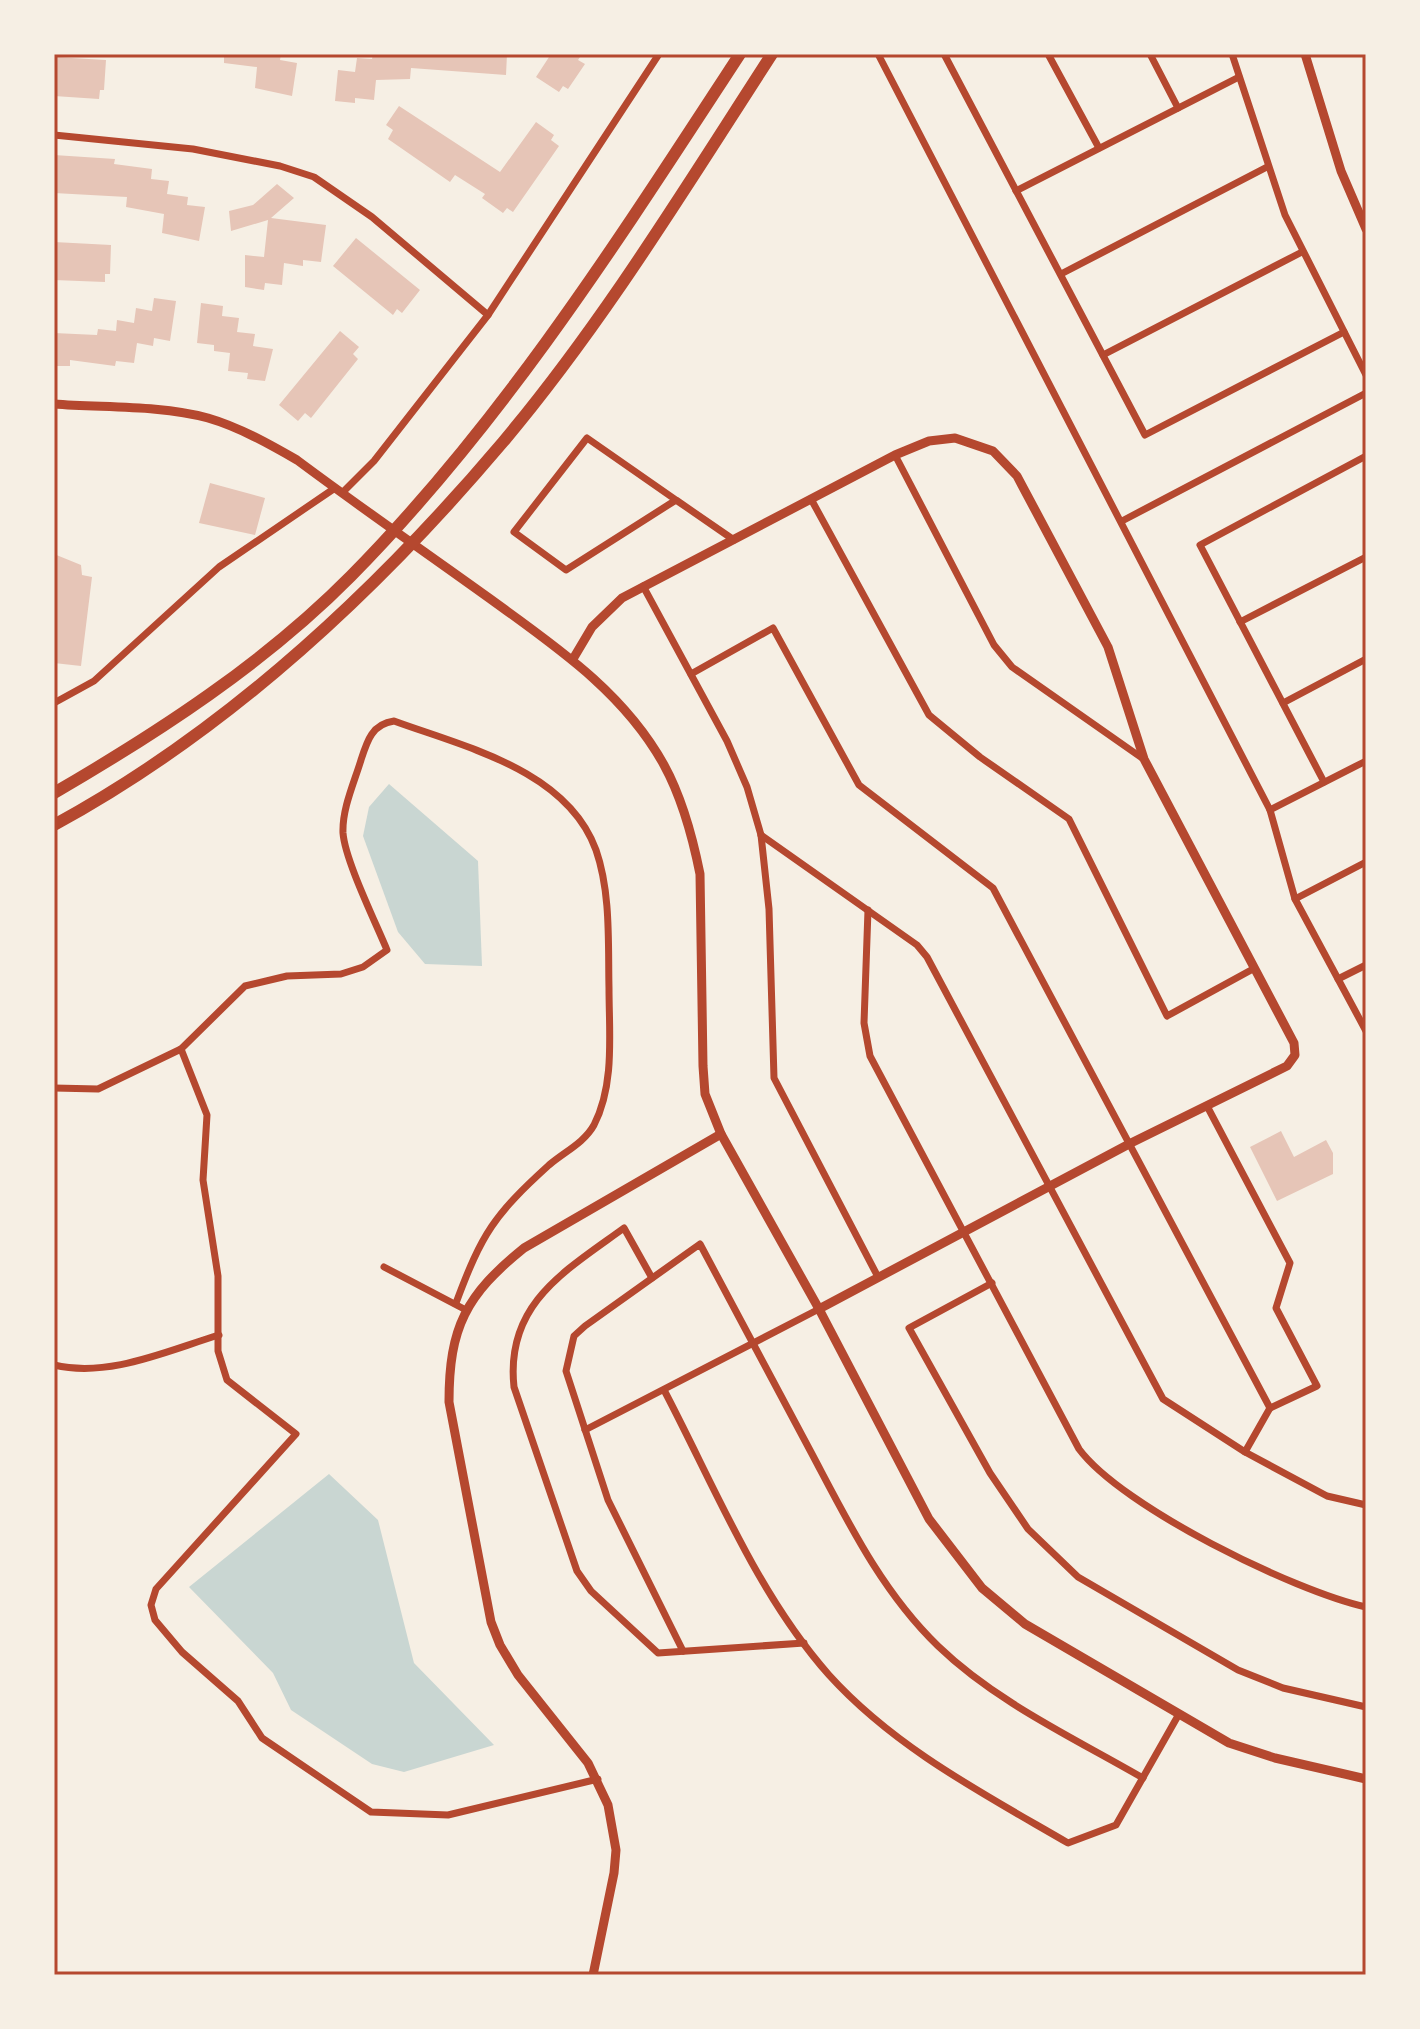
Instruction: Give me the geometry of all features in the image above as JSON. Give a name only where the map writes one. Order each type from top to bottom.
[{"type":"main road","points":[[54,793],[129,749],[259,657],[350,577],[505,399],[564,319],[740,54]]},
{"type":"main road","points":[[54,825],[92,804],[204,727],[277,668],[371,586],[443,509],[504,441],[575,348],[772,54]]},
{"type":"street","points":[[54,703],[94,681],[219,567],[339,491],[374,461],[488,315],[659,54]]},
{"type":"street","points":[[878,54],[1270,810],[1295,899],[1366,1031]]},
{"type":"street","points":[[944,54],[1145,435],[1344,332]]},
{"type":"street","points":[[1048,54],[1099,148]]},
{"type":"street","points":[[1150,54],[1178,108]]},
{"type":"street","points":[[1232,54],[1267,167],[1302,252],[1366,375]]},
{"type":"street","points":[[1305,54],[1341,171],[1366,229]]},
{"type":"street","points":[[1016,191],[1239,77]]},
{"type":"street","points":[[54,135],[193,149],[280,166],[314,177],[372,217],[488,315]]},
{"type":"street","points":[[1061,274],[1267,167]]},
{"type":"street","points":[[1103,355],[1302,252]]},
{"type":"street","points":[[1122,521],[1366,393]]},
{"type":"street","points":[[54,404],[207,418],[274,447],[573,659],[627,712],[665,766],[700,874],[705,1094],[721,1134],[819,1309],[929,1519],[982,1588],[1025,1624],[1229,1743],[1366,1779]]},
{"type":"street","points":[[676,500],[566,570],[514,532],[587,438],[734,540]]},
{"type":"street","points":[[573,659],[607,612],[643,586],[895,455],[929,441],[955,438],[993,451],[1007,463],[1108,647],[1144,759],[1294,1043],[1295,1055],[1287,1066],[1131,1143],[585,1430]]},
{"type":"street","points":[[895,455],[994,645],[1012,667],[1144,759]]},
{"type":"street","points":[[1324,782],[1200,545],[1366,456]]},
{"type":"street","points":[[811,499],[929,715],[980,757],[1069,819],[1167,1016],[1253,969]]},
{"type":"street","points":[[1240,622],[1366,557]]},
{"type":"street","points":[[643,586],[742,775],[761,835],[769,909],[774,1078],[878,1277]]},
{"type":"street","points":[[691,674],[773,628],[859,785],[993,888],[1270,1408]]},
{"type":"street","points":[[1283,703],[1366,659]]},
{"type":"street","points":[[54,1088],[98,1089],[181,1049],[245,986],[287,976],[341,974],[363,967],[387,950],[343,835],[344,814],[373,730],[394,721],[474,751],[548,787],[578,819],[595,849],[604,883],[609,999],[607,1086],[592,1128],[498,1214],[478,1244],[456,1303]]},
{"type":"street","points":[[1270,810],[1366,761]]},
{"type":"street","points":[[761,835],[917,945],[927,957],[1163,1399],[1245,1452],[1327,1496],[1366,1505]]},
{"type":"street","points":[[1295,899],[1366,862]]},
{"type":"street","points":[[868,910],[864,1040],[1079,1449],[1096,1471],[1205,1538],[1302,1589],[1366,1607]]},
{"type":"street","points":[[1338,979],[1366,965]]},
{"type":"street","points":[[181,1049],[207,1115],[203,1180],[218,1276],[218,1351],[227,1380],[296,1434],[156,1589],[151,1605],[155,1620],[173,1642],[238,1701],[262,1738],[371,1812],[448,1815],[598,1779]]},
{"type":"street","points":[[1207,1106],[1290,1263],[1276,1308],[1317,1386],[1270,1408],[1245,1452]]},
{"type":"street","points":[[593,1975],[616,1850],[608,1805],[598,1779],[518,1675],[491,1622],[449,1402],[449,1367],[466,1310],[478,1289],[524,1248],[721,1134]]},
{"type":"street","points":[[652,1278],[624,1228],[553,1280],[535,1300],[520,1331],[512,1372],[514,1387],[577,1571],[591,1591],[658,1653],[804,1643]]},
{"type":"street","points":[[683,1651],[611,1508],[566,1371],[574,1336],[700,1244],[870,1563],[912,1617],[939,1646],[986,1683],[1143,1778]]},
{"type":"street","points":[[384,1267],[466,1310]]},
{"type":"street","points":[[992,1283],[909,1328],[990,1473],[1028,1529],[1078,1577],[1238,1670],[1283,1688],[1366,1707]]},
{"type":"street","points":[[54,1365],[77,1370],[104,1369],[219,1335]]},
{"type":"street","points":[[664,1390],[758,1572],[804,1643],[830,1676],[915,1751],[1068,1843],[1116,1825],[1179,1714]]},
{"type":"shaded area","points":[[389,784],[478,861],[482,966],[425,964],[398,932],[363,836],[369,807]]},
{"type":"shaded area","points":[[329,1474],[378,1520],[414,1663],[494,1745],[404,1772],[372,1764],[291,1710],[273,1673],[189,1587]]},
{"type":"building","points":[[224,54],[281,54],[280,60],[297,63],[292,96],[255,88],[257,67],[224,63]]},
{"type":"building","points":[[373,54],[507,54],[506,75],[411,68],[410,79],[376,80],[374,100],[355,98],[355,103],[335,101],[338,70],[355,72],[357,58],[372,59]]},
{"type":"building","points":[[551,54],[582,54],[578,60],[585,64],[568,89],[563,86],[559,92],[536,77]]},
{"type":"building","points":[[54,57],[106,60],[104,90],[100,90],[99,99],[54,96]]},
{"type":"building","points":[[399,106],[500,172],[536,122],[554,135],[551,140],[559,146],[513,212],[507,208],[503,213],[482,198],[485,194],[455,175],[450,182],[388,139],[393,130],[386,125]]},
{"type":"building","points":[[54,155],[115,159],[114,164],[152,169],[151,179],[169,181],[167,194],[188,197],[187,205],[205,207],[199,241],[162,233],[164,214],[126,207],[127,197],[54,193]]},
{"type":"building","points":[[277,184],[294,198],[271,218],[326,225],[321,262],[303,260],[303,266],[284,263],[282,285],[265,283],[264,290],[245,287],[245,255],[264,257],[268,220],[231,231],[229,211],[253,205]]},
{"type":"building","points":[[356,238],[420,290],[402,313],[397,309],[393,315],[333,266]]},
{"type":"building","points":[[54,242],[111,245],[110,274],[105,274],[105,282],[54,280]]},
{"type":"building","points":[[154,298],[176,301],[170,341],[154,338],[153,346],[137,343],[134,363],[116,361],[115,366],[70,360],[70,366],[54,366],[54,333],[97,335],[98,329],[116,331],[117,320],[134,323],[136,308],[152,311]]},
{"type":"building","points":[[201,303],[223,306],[222,316],[239,318],[237,332],[255,334],[253,346],[273,349],[265,381],[247,379],[248,373],[228,371],[230,353],[214,351],[214,345],[197,343]]},
{"type":"building","points":[[340,331],[359,347],[353,354],[358,359],[311,418],[305,413],[298,421],[279,405]]},
{"type":"building","points":[[210,483],[265,498],[255,535],[199,523]]},
{"type":"building","points":[[54,554],[81,565],[82,575],[92,577],[81,666],[54,663]]},
{"type":"building","points":[[1281,1131],[1294,1157],[1326,1140],[1333,1153],[1333,1174],[1277,1201],[1250,1147]]}]
